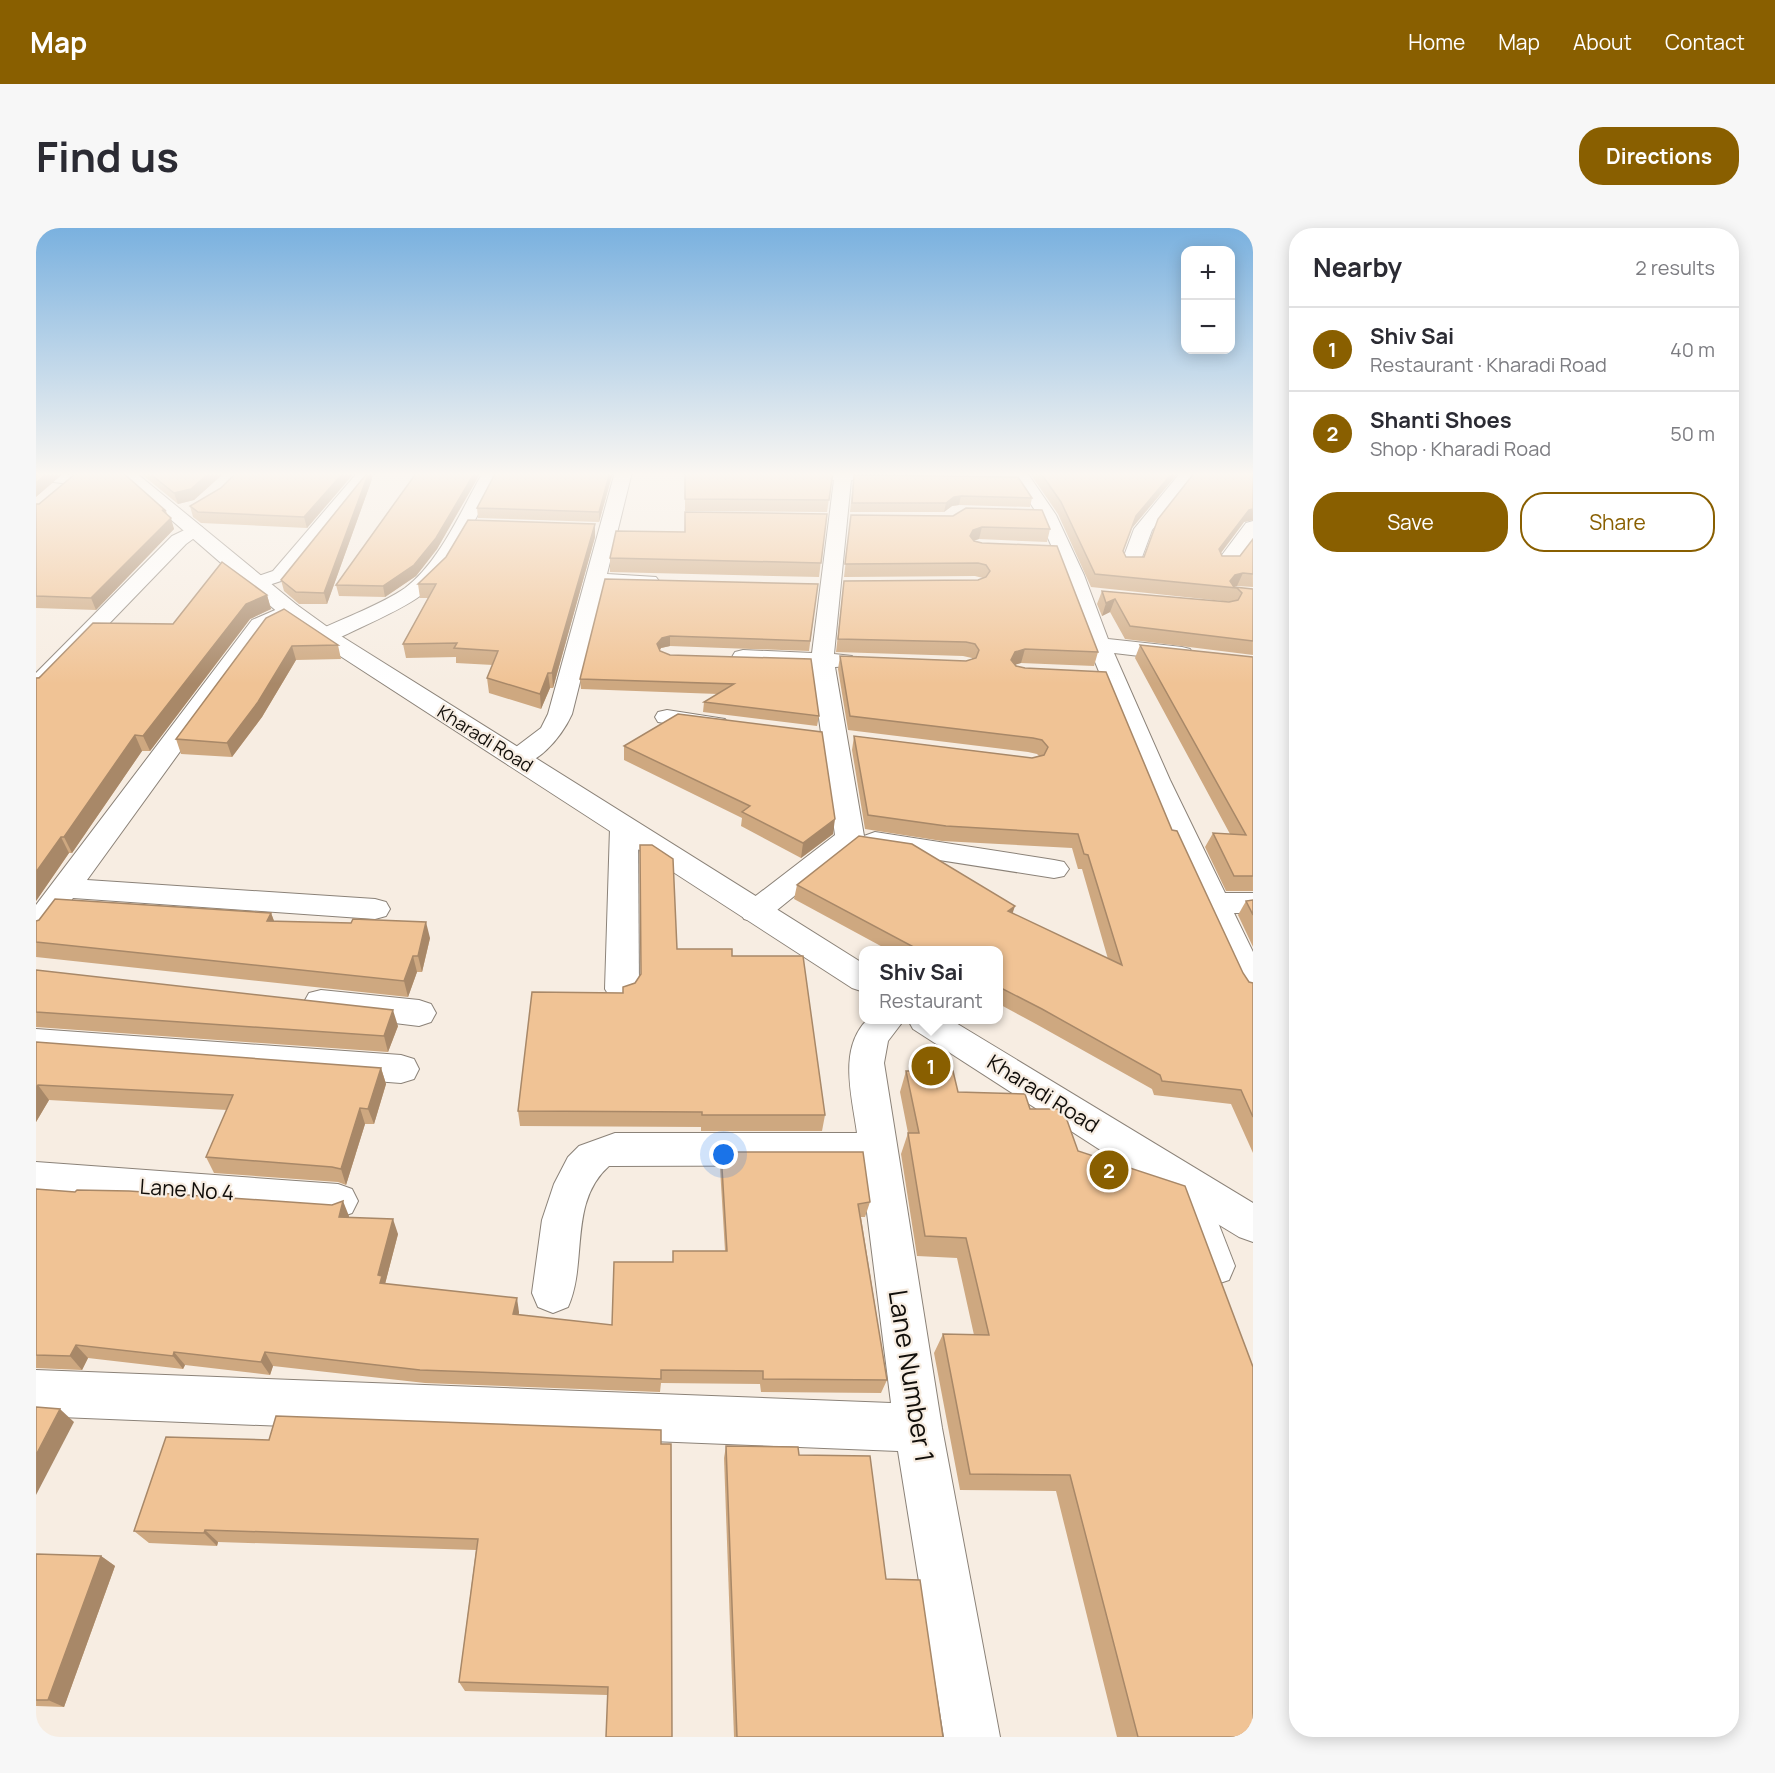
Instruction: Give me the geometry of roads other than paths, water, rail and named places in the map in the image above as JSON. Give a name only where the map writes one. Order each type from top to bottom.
[{"type":"street","points":[[36,686],[177,542]]},
{"type":"street","name":"Kharadi Road","points":[[213,542],[289,610],[325,636],[859,977]]},
{"type":"street","points":[[257,583],[280,575],[308,542]]},
{"type":"street","points":[[325,636],[411,593],[439,565],[453,542]]},
{"type":"street","points":[[517,759],[551,732],[560,714],[607,542]]},
{"type":"street","points":[[837,542],[822,660],[850,838]]},
{"type":"street","points":[[1048,542],[1051,550],[1092,595],[1103,676],[1157,780],[1253,986]]},
{"type":"street","points":[[1131,564],[1138,542]]},
{"type":"street","points":[[1226,563],[1241,542]]},
{"type":"street","points":[[597,580],[668,582]]},
{"type":"street","points":[[36,927],[260,625],[289,610]]},
{"type":"street","points":[[1099,645],[1202,657]]},
{"type":"street","points":[[717,657],[869,662]]},
{"type":"street","points":[[667,717],[745,727]]},
{"type":"street","points":[[622,989],[624,828]]},
{"type":"street","points":[[755,912],[850,838],[1054,869]]},
{"type":"street","points":[[65,888],[375,909]]},
{"type":"street","points":[[1213,903],[1253,903]]},
{"type":"street","points":[[292,999],[419,1013]]},
{"type":"street","name":"Lane Number 1","points":[[883,1024],[872,1036],[866,1063],[918,1428],[972,1737]]},
{"type":"street","name":"Kharadi Road","points":[[931,1024],[1253,1224]]},
{"type":"street","points":[[36,1042],[401,1069]]},
{"type":"street","points":[[552,1293],[568,1193],[580,1172],[594,1156],[615,1149],[878,1149]]},
{"type":"street","name":"Lane No 4","points":[[36,1179],[338,1201]]},
{"type":"street","points":[[1184,1183],[1228,1304]]},
{"type":"street","points":[[36,1393],[918,1428]]},
{"type":"place","name":"Shiv Sai","points":[[931,1066]]},
{"type":"place","name":"Shanti Shoes","points":[[1109,1170]]}]
